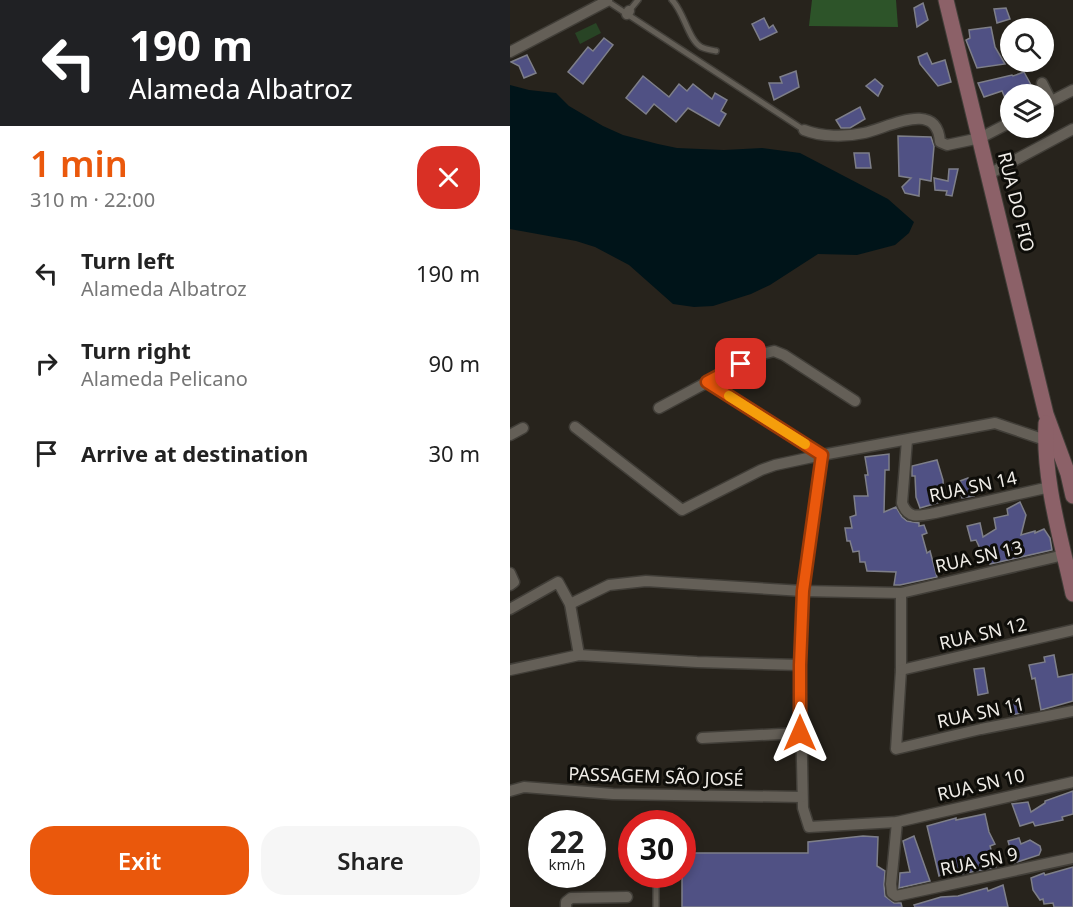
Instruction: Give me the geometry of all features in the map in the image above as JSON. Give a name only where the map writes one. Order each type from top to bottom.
[{"type":"street","name":"RUA DO FIO","points":[[946,0],[1046,414],[1051,441],[1050,487],[1073,594]]},
{"type":"street","points":[[510,52],[606,1]]},
{"type":"street","points":[[1054,100],[1073,90]]},
{"type":"street","points":[[804,130],[814,134],[848,135],[919,119],[932,122],[936,126],[940,142],[946,146],[980,138],[1000,128]]},
{"type":"street","points":[[989,174],[1073,129]]},
{"type":"street","points":[[659,408],[758,355],[774,351],[795,361],[855,401]]},
{"type":"street","points":[[707,382],[822,455]]},
{"type":"street","points":[[575,427],[682,510],[761,470],[822,455],[995,423],[1051,441]]},
{"type":"street","points":[[510,435],[523,428]]},
{"type":"street","name":"RUA SN 14","points":[[907,440],[902,503],[909,515],[916,516],[1050,487]]},
{"type":"street","name":"RUA DO FIO","points":[[1051,441],[1068,474],[1073,496]]},
{"type":"street","points":[[802,797],[800,665],[803,591],[822,455]]},
{"type":"street","name":"RUA SN 13","points":[[570,604],[609,585],[646,581],[803,591],[901,593],[1064,555]]},
{"type":"street","points":[[510,573],[514,582],[510,585]]},
{"type":"street","points":[[510,609],[558,582],[570,604],[579,655]]},
{"type":"street","points":[[901,593],[901,670]]},
{"type":"street","name":"RUA SN 12","points":[[901,670],[1073,630]]},
{"type":"street","points":[[510,670],[579,655],[800,665]]},
{"type":"street","name":"RUA SN 11","points":[[901,670],[896,748],[1073,711]]},
{"type":"street","points":[[702,738],[800,733]]},
{"type":"street","name":"RUA SN 10","points":[[802,797],[809,826],[897,822],[1073,782]]},
{"type":"street","name":"PASSAGEM SÃO JOSÉ","points":[[510,791],[524,787],[613,794],[802,797]]},
{"type":"street","name":"RUA SN 9","points":[[897,822],[891,884],[892,893],[900,896],[1073,858]]},
{"type":"street","points":[[566,907],[566,902],[571,898],[627,897]]},
{"type":"lane","points":[[628,13],[638,0]]},
{"type":"lane","points":[[672,0],[696,42],[701,47],[716,51]]},
{"type":"lane","points":[[606,1],[628,13],[804,130]]},
{"type":"lane","points":[[656,888],[656,907]]},
{"type":"green space","points":[[812,0],[896,0],[898,27],[809,26]]},
{"type":"green space","points":[[596,23],[601,33],[580,44],[575,33]]},
{"type":"shaded area","points":[[510,85],[556,93],[569,106],[603,126],[623,135],[658,144],[677,148],[724,150],[762,148],[800,153],[888,199],[914,222],[909,233],[895,245],[857,255],[818,254],[770,285],[751,294],[713,306],[694,307],[673,304],[629,265],[595,247],[576,241],[510,229]]},
{"type":"building","points":[[923,3],[928,20],[917,27],[914,8]]},
{"type":"building","points":[[1006,8],[1010,18],[1000,18],[1000,22],[997,23],[994,9]]},
{"type":"building","points":[[764,18],[769,28],[773,25],[777,32],[760,40],[752,24]]},
{"type":"building","points":[[991,27],[995,47],[1000,56],[1000,65],[977,68],[966,40],[970,38],[969,30]]},
{"type":"building","points":[[604,38],[613,45],[583,84],[568,72],[588,47],[593,51]]},
{"type":"building","points":[[927,53],[932,64],[945,60],[951,82],[938,86],[920,64],[918,57]]},
{"type":"building","points":[[527,55],[536,73],[524,78],[519,66],[511,62]]},
{"type":"building","points":[[796,71],[799,87],[774,100],[769,83],[782,83],[780,77]]},
{"type":"building","points":[[1024,72],[1031,84],[1000,84],[1000,92],[984,97],[978,83]]},
{"type":"building","points":[[643,76],[669,97],[679,84],[687,91],[693,84],[712,99],[715,93],[727,100],[721,111],[726,114],[719,126],[688,108],[676,122],[654,104],[646,114],[626,98]]},
{"type":"building","points":[[875,79],[883,86],[878,96],[866,86]]},
{"type":"building","points":[[860,107],[865,119],[850,128],[841,128],[836,120]]},
{"type":"building","points":[[898,136],[931,137],[934,146],[931,181],[920,179],[919,196],[905,193],[902,187],[911,178],[899,176]]},
{"type":"building","points":[[854,153],[869,153],[871,168],[856,168]]},
{"type":"building","points":[[949,169],[958,169],[952,196],[946,195],[947,191],[935,190],[934,178],[948,181]]},
{"type":"building","points":[[889,454],[889,470],[885,470],[884,512],[896,507],[907,521],[919,523],[919,526],[924,525],[927,533],[922,535],[927,553],[930,551],[937,577],[894,585],[896,572],[867,571],[865,562],[860,562],[859,551],[853,552],[850,541],[847,541],[845,528],[852,528],[850,517],[856,515],[854,496],[868,496],[865,457]]},
{"type":"building","points":[[937,460],[943,480],[944,501],[920,508],[916,497],[915,476],[912,476],[912,466]]},
{"type":"building","points":[[968,478],[974,496],[962,498],[959,488],[962,486],[960,481]]},
{"type":"building","points":[[1020,502],[1026,515],[1021,535],[1044,529],[1050,538],[1052,550],[990,564],[987,551],[987,554],[983,555],[976,540],[971,541],[967,526],[980,523],[983,537],[996,529],[994,518],[1008,515],[1007,509]]},
{"type":"building","points":[[1054,655],[1058,677],[1073,674],[1073,701],[1041,710],[1035,678],[1032,679],[1029,665],[1045,662],[1044,657]]},
{"type":"building","points":[[984,668],[988,693],[978,695],[974,669]]},
{"type":"building","points":[[1020,699],[1022,713],[1010,715],[1007,701]]},
{"type":"building","points":[[1073,791],[1073,814],[1062,817],[1063,820],[1035,826],[1033,822],[1020,826],[1012,804],[1028,802],[1031,812],[1045,801]]},
{"type":"building","points":[[985,814],[989,832],[995,844],[990,846],[996,867],[957,875],[955,869],[939,876],[927,826],[956,818],[956,820]]},
{"type":"building","points":[[863,836],[878,837],[877,866],[885,871],[885,896],[894,903],[901,903],[902,907],[682,907],[682,888],[696,888],[696,853],[808,853],[808,842]]},
{"type":"building","points":[[914,836],[930,881],[899,888],[900,873],[910,872],[903,841]]},
{"type":"building","points":[[1019,838],[1021,844],[1030,840],[1040,846],[1039,855],[1014,863],[1008,841]]},
{"type":"building","points":[[1073,867],[1073,907],[1054,907],[1053,903],[1044,904],[1043,899],[1040,900],[1033,890],[1031,878]]},
{"type":"building","points":[[1003,885],[1008,907],[915,907],[914,905],[987,888],[988,891]]},
{"type":"slow traffic","points":[[729,396],[805,444]]},
{"type":"route","points":[[741,364],[707,382],[822,455],[803,591],[800,733]]}]
